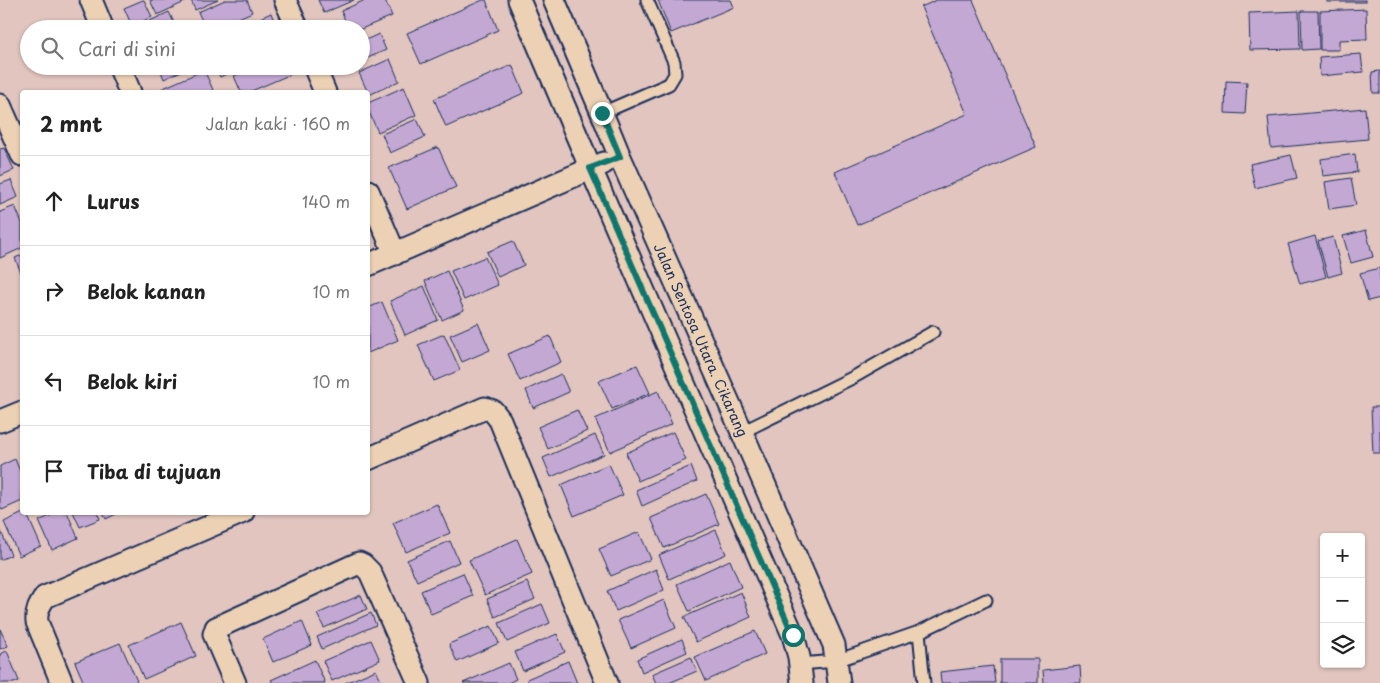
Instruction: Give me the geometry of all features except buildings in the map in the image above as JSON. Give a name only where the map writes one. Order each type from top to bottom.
[{"type":"street","points":[[91,0],[99,20]]},
{"type":"street","points":[[286,0],[294,20]]},
{"type":"street","points":[[520,0],[590,168],[793,635],[801,673]]},
{"type":"street","name":"Jalan Sentosa Utara. Cikarang","points":[[554,0],[620,157],[834,645],[839,683]]},
{"type":"street","points":[[123,75],[129,90]]},
{"type":"street","points":[[317,75],[323,90]]},
{"type":"street","points":[[0,105],[20,150]]},
{"type":"street","points":[[370,264],[590,168],[620,157]]},
{"type":"street","points":[[370,196],[395,254]]},
{"type":"street","points":[[370,458],[486,408],[493,411],[500,420],[608,683]]},
{"type":"street","points":[[0,421],[20,413]]},
{"type":"street","points":[[62,683],[36,622],[36,614],[46,597],[236,515]]},
{"type":"street","points":[[235,683],[214,634],[216,628],[359,563],[370,572],[419,683]]},
{"type":"lane","points":[[602,113],[669,84],[675,74],[674,62],[647,0]]},
{"type":"lane","points":[[742,432],[854,377],[933,332]]},
{"type":"lane","points":[[801,673],[919,632],[986,600]]},
{"type":"lane","points":[[919,632],[924,683]]},
{"type":"route","points":[[602,113],[620,157],[590,168],[793,635]]}]
